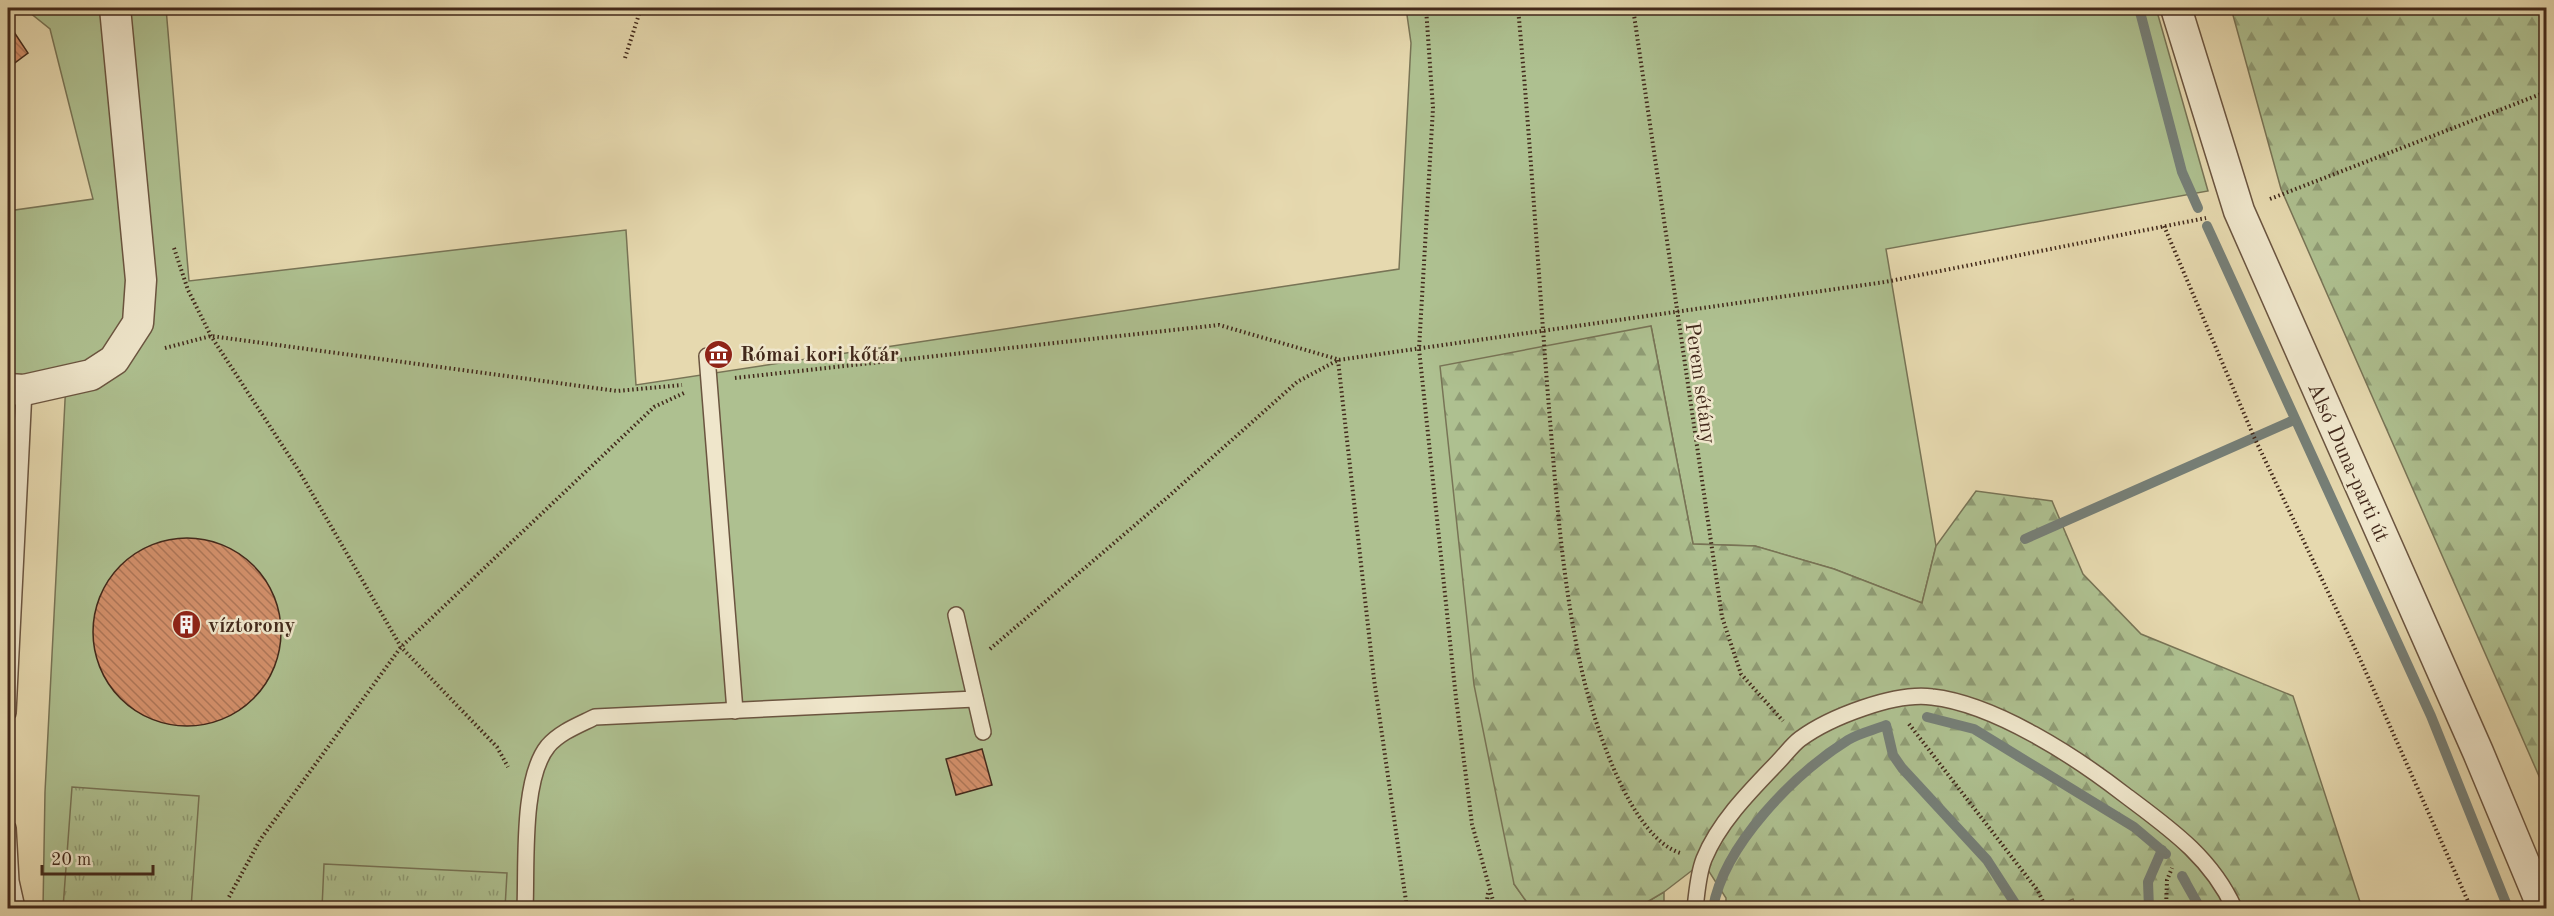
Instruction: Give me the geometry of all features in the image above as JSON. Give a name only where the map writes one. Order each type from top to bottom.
[{"type":"street","points":[[16,390],[91,375],[114,360],[138,323],[141,280],[115,8]]},
{"type":"street","name":"Alsó Duna-parti út","points":[[2176,8],[2239,211],[2478,752],[2543,909]]},
{"type":"lane","points":[[707,356],[735,711]]},
{"type":"lane","points":[[8,713],[16,390]]},
{"type":"lane","points":[[956,615],[983,732]]},
{"type":"lane","points":[[1695,909],[1703,862],[1713,842],[1749,793],[1800,739],[1852,712],[1904,697],[1932,697],[1969,706],[2057,748],[2109,783],[2186,842],[2211,868],[2234,909]]},
{"type":"lane","points":[[525,909],[530,787],[536,766],[548,747],[562,734],[595,717],[975,699]]},
{"type":"lane","points":[[8,828],[11,881],[17,909]]},
{"type":"path","points":[[625,58],[641,8]]},
{"type":"path","points":[[1426,8],[1433,108],[1419,349],[1456,698],[1472,824],[1488,892],[1495,909]]},
{"type":"path","points":[[1518,8],[1557,500],[1573,619],[1593,710],[1616,776],[1643,822],[1670,850],[1703,862]]},
{"type":"path","name":"Perem sétány","points":[[1633,8],[1722,617],[1741,675],[1800,739]]},
{"type":"path","points":[[968,668],[1298,382],[1338,360],[1885,282],[2239,211],[2547,92]]},
{"type":"path","points":[[2164,226],[2254,437],[2360,659],[2471,909]]},
{"type":"path","points":[[172,240],[188,290],[211,336],[299,471],[400,647],[497,747],[530,804]]},
{"type":"path","points":[[1338,360],[1374,679],[1407,909]]},
{"type":"path","points":[[229,897],[260,840],[400,647],[654,407],[709,381]]},
{"type":"path","points":[[1904,697],[1910,727],[2038,891],[2046,909]]},
{"type":"path","points":[[2166,909],[2167,880],[2186,842]]},
{"type":"path","points":[[1486,909],[1488,892]]},
{"type":"green space","points":[[24,8],[166,8],[189,281],[626,230],[636,385],[1399,269],[1411,43],[1406,8],[2156,8],[2208,191],[1886,249],[1936,546],[1922,603],[1834,569],[1755,546],[1693,544],[1651,326],[1514,884],[1531,908],[43,908],[45,792],[66,381],[8,375],[8,211],[93,199],[50,29]]},
{"type":"green space","points":[[2231,8],[2546,8],[2546,792],[2281,189]]},
{"type":"green space","points":[[1651,326],[1693,544],[1755,546],[1834,569],[1922,603],[1936,546],[1976,491],[2052,501],[2083,574],[2141,634],[2293,696],[2362,908],[2076,908],[2073,899],[2054,908],[1726,908],[1726,898],[1703,862],[1664,892],[1637,908],[1531,908],[1514,884],[1474,685],[1440,366]]},
{"type":"green space","points":[[72,787],[199,796],[191,908],[63,908]]},
{"type":"green space","points":[[324,864],[507,873],[505,908],[322,908]]},
{"type":"green space","points":[[1664,892],[1664,908],[1637,908]]},
{"type":"building","points":[[8,23],[28,53],[8,68]]},
{"type":"building","name":"víztorony","points":[[187,538],[214,542],[239,554],[253,566],[265,580],[277,605],[281,632],[277,659],[265,684],[253,698],[239,710],[214,722],[187,726],[160,722],[135,710],[121,698],[109,684],[97,659],[93,632],[97,605],[109,580],[121,566],[135,554],[160,542]]},
{"type":"building","points":[[982,749],[992,785],[956,795],[946,759]]},
{"type":"waterway","points":[[2139,8],[2182,172],[2198,208]]},
{"type":"waterway","points":[[2207,226],[2431,716],[2508,908]]},
{"type":"waterway","points":[[2025,539],[2294,420]]},
{"type":"waterway","points":[[1927,717],[1974,729],[2134,827],[2166,854]]},
{"type":"waterway","points":[[1713,908],[1720,884],[1731,860],[1746,836],[1784,791],[1827,754],[1848,740],[1886,725],[1893,755],[1902,768],[1987,860],[2018,908]]},
{"type":"waterway","points":[[2149,908],[2148,882],[2162,850]]},
{"type":"waterway","points":[[2182,876],[2200,908]]},
{"type":"place","name":"Római kori kőtár","points":[[719,354]]},
{"type":"place","name":"víztorony","points":[[187,625]]}]
